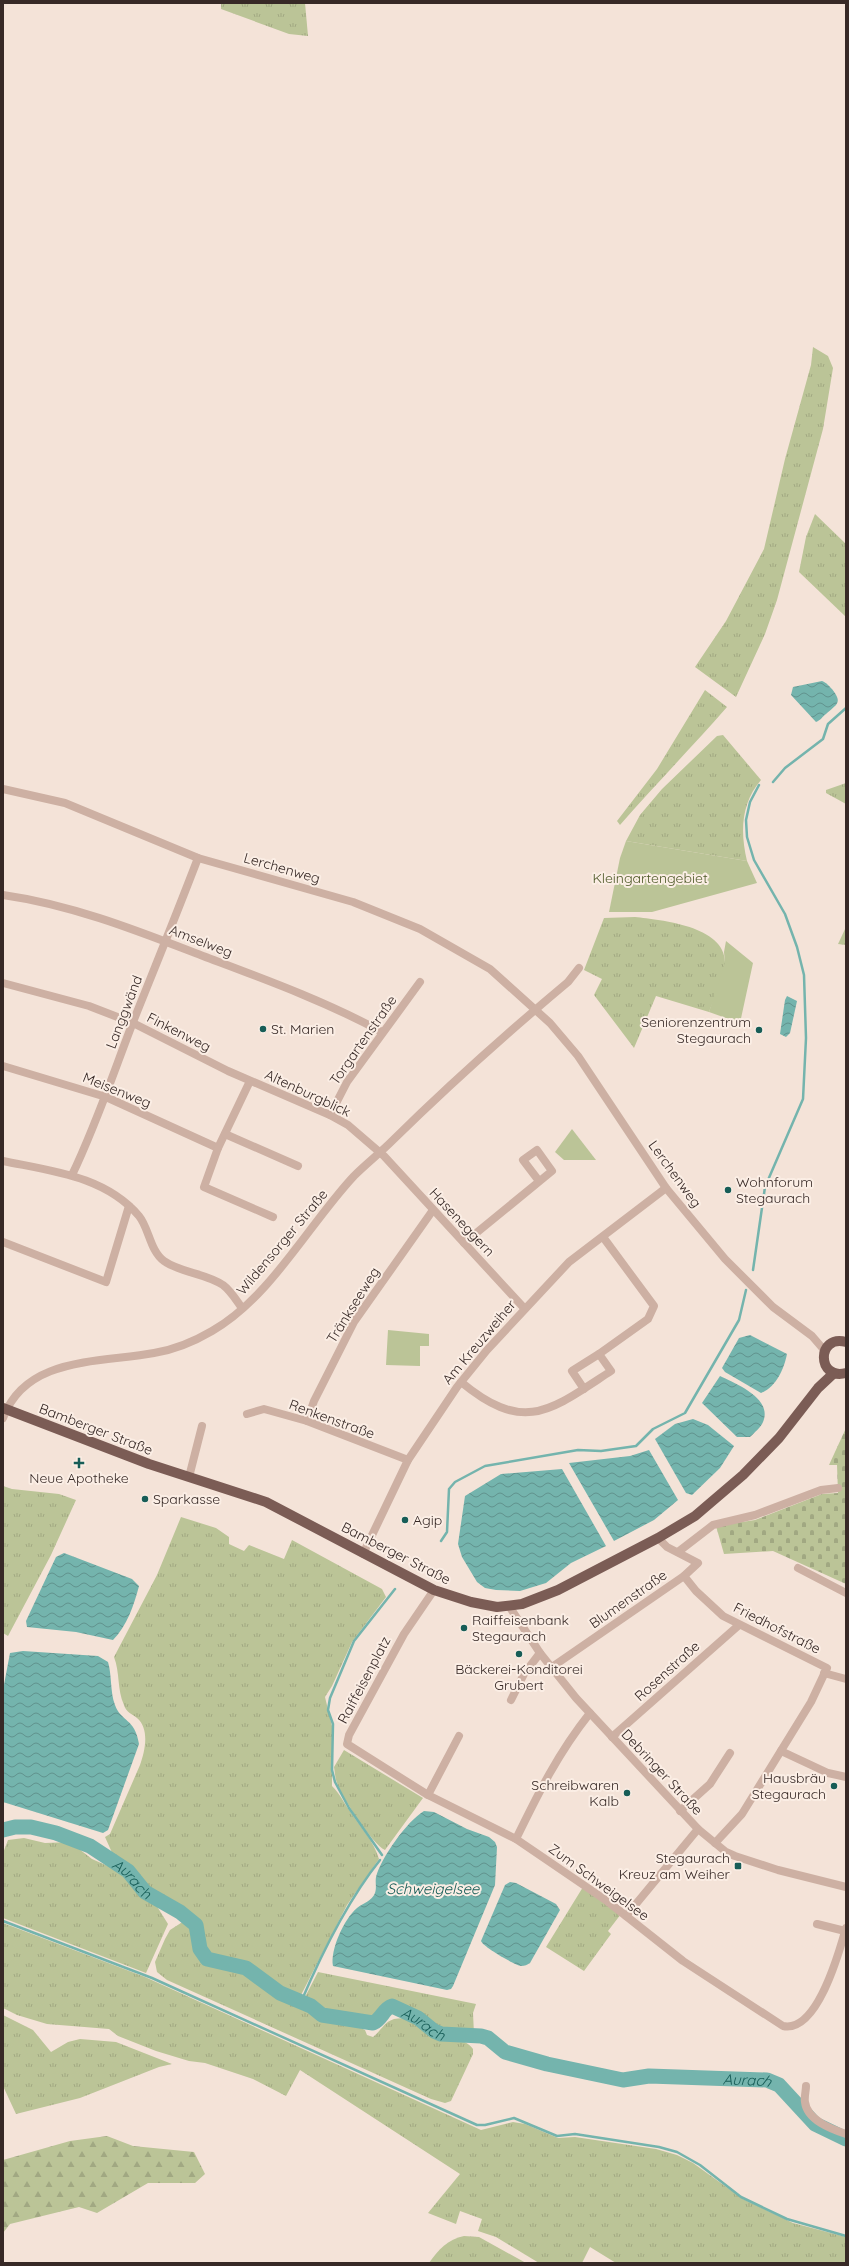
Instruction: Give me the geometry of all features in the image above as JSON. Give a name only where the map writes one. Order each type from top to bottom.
[{"type":"main road","points":[[846,1342],[832,1343],[825,1352],[824,1356],[830,1370],[846,1372]]},
{"type":"main road","name":"Bamberger Straße","points":[[4,1412],[106,1449],[266,1502],[362,1554],[434,1590],[471,1602],[497,1607],[535,1600],[558,1590],[658,1538],[695,1516],[743,1476],[779,1438],[830,1370]]},
{"type":"street","name":"Lerchenweg","points":[[3,789],[65,803],[198,858],[353,902],[420,929],[490,970],[535,1009],[578,1056],[666,1188],[725,1259],[773,1306],[812,1336],[825,1352]]},
{"type":"street","name":"Langgwänd","points":[[72,1175],[106,1097],[133,1023],[198,858]]},
{"type":"street","name":"Amselweg","points":[[3,895],[31,899],[96,916],[332,1006],[382,1032]]},
{"type":"street","points":[[535,1009],[568,982],[579,968]]},
{"type":"street","name":"Torgartenstraße","points":[[330,1115],[347,1082],[382,1032],[420,982]]},
{"type":"street","name":"Finkenweg","points":[[3,984],[89,1006],[133,1023],[250,1081]]},
{"type":"street","name":"Wildensorger Straße","points":[[4,1412],[14,1397],[45,1373],[70,1364],[156,1353],[211,1332],[231,1320],[264,1286],[354,1177],[484,1053],[535,1009]]},
{"type":"street","name":"Meisenweg","points":[[3,1066],[106,1097],[218,1148]]},
{"type":"street","name":"Altenburgblick","points":[[273,1217],[204,1188],[218,1148],[250,1081],[330,1115],[348,1125],[380,1152]]},
{"type":"street","points":[[225,1134],[298,1166]]},
{"type":"street","name":"Haseneggern","points":[[380,1152],[524,1308]]},
{"type":"street","points":[[3,1161],[72,1175],[95,1183],[118,1196],[143,1221],[162,1259],[173,1266],[207,1277],[222,1285],[230,1291],[242,1308]]},
{"type":"street","points":[[464,1243],[538,1181]]},
{"type":"street","name":"Am Kreuzweiher","points":[[362,1554],[408,1460],[461,1382],[524,1308],[569,1262],[666,1188]]},
{"type":"street","points":[[3,1242],[106,1282],[129,1206]]},
{"type":"street","name":"Tränkseeweg","points":[[307,1422],[314,1401],[354,1322],[433,1210]]},
{"type":"street","points":[[584,1389],[572,1371],[648,1319],[654,1306],[602,1237]]},
{"type":"street","name":"Lerchenweg","points":[[812,1336],[832,1343]]},
{"type":"street","points":[[461,1382],[492,1404],[516,1412],[534,1413],[554,1407],[611,1371],[598,1354]]},
{"type":"street","name":"Renkenstraße","points":[[247,1414],[264,1409],[307,1422],[408,1460]]},
{"type":"street","points":[[189,1477],[202,1426]]},
{"type":"street","points":[[658,1538],[662,1544],[678,1552],[713,1525],[755,1515],[820,1490],[838,1488]]},
{"type":"street","name":"Blumenstraße","points":[[552,1667],[684,1576],[698,1564],[678,1552]]},
{"type":"street","points":[[798,1568],[846,1593]]},
{"type":"street","name":"Friedhofstraße","points":[[684,1576],[696,1591],[723,1616],[799,1653],[826,1671],[846,1679]]},
{"type":"street","name":"Raiffeisenplatz","points":[[434,1590],[404,1634],[349,1735],[347,1744],[428,1795],[516,1839]]},
{"type":"street","name":"Debringer Straße","points":[[509,1606],[540,1653],[590,1713],[698,1829],[726,1852],[751,1862],[846,1887]]},
{"type":"street","name":"Rosenstraße","points":[[612,1737],[739,1625]]},
{"type":"street","points":[[511,1700],[524,1674],[540,1653]]},
{"type":"street","points":[[715,1843],[742,1814],[811,1702],[826,1671]]},
{"type":"street","points":[[516,1839],[552,1767],[570,1738],[590,1713]]},
{"type":"street","points":[[428,1795],[459,1736]]},
{"type":"street","points":[[781,1752],[821,1770],[846,1777]]},
{"type":"street","points":[[680,1811],[710,1784],[730,1753]]},
{"type":"street","points":[[626,1916],[698,1829]]},
{"type":"street","name":"Zum Schweigelsee","points":[[516,1839],[626,1916],[683,1961],[775,2023],[789,2027],[797,2025],[807,2016],[820,1997],[845,1930]]},
{"type":"street","points":[[817,1924],[845,1930]]},
{"type":"street","points":[[806,2086],[805,2103],[811,2116],[824,2126],[846,2134]]},
{"type":"green space","points":[[221,3],[305,3],[308,36],[289,34],[221,9]]},
{"type":"green space","points":[[813,347],[828,356],[833,368],[823,429],[777,600],[765,634],[736,697],[695,667],[726,621],[764,549],[785,459],[811,365]]},
{"type":"green space","points":[[815,514],[846,544],[846,617],[799,572],[806,537]]},
{"type":"green space","points":[[705,690],[727,707],[620,825],[617,821],[657,769]]},
{"type":"green space","points":[[723,735],[761,780],[749,798],[744,818],[743,839],[747,861],[626,841],[640,815],[662,789],[717,736]]},
{"type":"green space","points":[[846,783],[846,804],[826,793],[826,790]]},
{"type":"green space","name":"Kleingartengebiet","points":[[626,841],[747,861],[757,883],[652,912],[609,912],[620,858]]},
{"type":"green space","points":[[635,917],[675,923],[704,933],[715,941],[722,951],[725,968],[709,1012],[656,996],[634,1048],[594,995],[602,979],[584,970],[604,918]]},
{"type":"green space","points":[[846,927],[846,945],[838,944]]},
{"type":"green space","points":[[726,941],[753,963],[740,1023],[709,1012],[725,963],[724,952]]},
{"type":"green space","points":[[572,1129],[596,1160],[564,1160],[555,1152]]},
{"type":"green space","points":[[388,1330],[429,1334],[429,1346],[420,1346],[420,1366],[386,1365]]},
{"type":"green space","points":[[846,1428],[846,1584],[773,1551],[724,1554],[716,1526],[755,1520],[822,1494],[838,1493],[837,1465],[829,1465]]},
{"type":"green space","points":[[3,1486],[12,1489],[59,1494],[76,1500],[51,1555],[8,1636],[3,1633]]},
{"type":"green space","points":[[181,1517],[216,1528],[229,1537],[229,1544],[244,1551],[249,1545],[284,1559],[292,1540],[382,1589],[386,1597],[352,1642],[332,1686],[325,1697],[332,1726],[332,1786],[340,1795],[370,1840],[379,1859],[347,1905],[300,1997],[276,1989],[250,1966],[232,1963],[208,1954],[200,1928],[194,1918],[146,1890],[126,1866],[114,1857],[105,1837],[110,1834],[140,1765],[145,1747],[144,1728],[137,1718],[129,1713],[122,1699],[114,1657],[157,1575]]},
{"type":"green space","points":[[344,1750],[423,1798],[385,1850],[379,1846],[365,1830],[351,1809],[337,1783],[334,1767]]},
{"type":"green space","points":[[24,1838],[45,1843],[70,1842],[92,1859],[128,1875],[143,1894],[153,1900],[168,1924],[146,1973],[3,1918],[3,1853],[8,1840]]},
{"type":"green space","points":[[583,1887],[621,1914],[608,1931],[611,1934],[584,1971],[546,1947]]},
{"type":"green space","points":[[184,1921],[190,1924],[199,1955],[206,1961],[235,1968],[248,1973],[263,1983],[273,1993],[306,2008],[324,2021],[352,2024],[365,2030],[367,2035],[373,2037],[385,2024],[391,2020],[402,2018],[413,2021],[425,2032],[435,2038],[465,2042],[473,2049],[473,2054],[451,2101],[445,2103],[431,2099],[167,1980],[157,1972],[155,1962],[170,1930]]},
{"type":"green space","points":[[3,1923],[145,1977],[481,2130],[513,2122],[525,2124],[558,2138],[575,2137],[656,2149],[677,2155],[693,2163],[743,2199],[793,2223],[846,2237],[846,2263],[616,2263],[590,2247],[582,2263],[539,2263],[496,2237],[478,2231],[482,2219],[460,2211],[456,2224],[428,2213],[460,2174],[300,2070],[286,2096],[253,2079],[205,2063],[189,2061],[156,2051],[118,2036],[109,2029],[47,2024],[17,2015],[3,2008]]},
{"type":"green space","points":[[318,1972],[476,2004],[473,2013],[474,2034],[442,2033],[422,2018],[400,2006],[391,2004],[377,2012],[374,2021],[345,2015],[337,2017],[327,2015],[304,1999]]},
{"type":"green space","points":[[3,2015],[33,2030],[51,2052],[68,2042],[80,2039],[116,2042],[172,2064],[159,2067],[80,2098],[16,2114],[3,2086]]},
{"type":"green space","points":[[107,2136],[133,2146],[194,2152],[205,2174],[195,2183],[148,2183],[97,2213],[79,2207],[10,2224],[3,2233],[3,2160],[70,2141]]},
{"type":"green space","points":[[464,2236],[479,2237],[526,2263],[429,2263],[448,2242]]},
{"type":"water","points":[[822,681],[832,689],[838,700],[836,705],[816,722],[791,695],[793,687]]},
{"type":"water","points":[[787,996],[797,1001],[790,1033],[786,1037],[780,1034],[785,1000]]},
{"type":"water","points":[[750,1335],[787,1354],[784,1366],[775,1382],[761,1393],[725,1372],[722,1368],[739,1338]]},
{"type":"water","points":[[720,1376],[751,1393],[763,1406],[765,1413],[763,1422],[750,1437],[737,1437],[702,1403]]},
{"type":"water","points":[[693,1419],[708,1425],[734,1446],[720,1468],[692,1495],[686,1493],[655,1439],[675,1424]]},
{"type":"water","points":[[649,1450],[678,1500],[654,1520],[614,1541],[569,1463],[630,1456]]},
{"type":"water","points":[[562,1469],[606,1546],[571,1563],[546,1583],[520,1591],[485,1588],[477,1582],[462,1557],[458,1544],[465,1496],[501,1474]]},
{"type":"water","points":[[64,1553],[132,1579],[139,1586],[126,1622],[113,1640],[76,1632],[27,1627],[26,1621],[56,1557]]},
{"type":"water","points":[[23,1651],[98,1656],[108,1662],[112,1695],[115,1705],[121,1715],[134,1729],[139,1744],[108,1830],[103,1833],[3,1802],[3,1690],[10,1653]]},
{"type":"water","name":"Schweigelsee","points":[[424,1811],[434,1812],[467,1829],[489,1837],[495,1842],[497,1847],[495,1885],[453,1986],[451,1989],[447,1990],[333,1966],[336,1944],[347,1919],[357,1908],[374,1896],[376,1889],[376,1877],[383,1860],[403,1831],[417,1816]]},
{"type":"water","points":[[510,1882],[516,1883],[556,1904],[560,1910],[530,1963],[524,1966],[518,1965],[500,1955],[487,1947],[481,1941],[505,1885]]},
{"type":"waterway","points":[[773,782],[785,768],[823,739],[828,724],[846,708]]},
{"type":"waterway","points":[[753,1270],[765,1187],[803,1099],[806,1038],[804,975],[797,947],[785,914],[754,860],[747,837],[746,820],[750,802],[759,785]]},
{"type":"waterway","points":[[441,1541],[447,1532],[449,1489],[455,1482],[485,1466],[578,1450],[601,1451],[636,1446],[653,1429],[685,1413],[739,1320],[746,1290]]},
{"type":"waterway","points":[[382,1855],[349,1808],[335,1782],[332,1770],[333,1724],[328,1710],[330,1698],[354,1641],[395,1589]]},
{"type":"waterway","name":"Aurach","points":[[3,1830],[15,1827],[31,1827],[56,1833],[90,1846],[128,1871],[145,1892],[180,1912],[196,1925],[200,1949],[207,1959],[246,1968],[280,1993],[311,2006],[322,2015],[373,2023],[386,2009],[392,2006],[418,2018],[434,2031],[441,2034],[481,2036],[488,2038],[505,2052],[547,2064],[623,2080],[649,2076],[767,2080],[779,2085],[815,2124],[846,2139]]},
{"type":"waterway","points":[[301,2002],[317,1966],[346,1910],[380,1860]]},
{"type":"waterway","points":[[3,1921],[152,1978],[477,2125],[485,2125],[514,2118],[557,2136],[575,2134],[659,2147],[677,2152],[700,2165],[741,2197],[787,2219],[846,2236]]},
{"type":"place","name":"St. Marien","points":[[263,1029]]},
{"type":"place","name":"Seniorenzentrum Stegaurach","points":[[759,1030]]},
{"type":"place","name":"Wohnforum Stegaurach","points":[[728,1190]]},
{"type":"place","name":"Neue Apotheke","points":[[79,1463]]},
{"type":"place","name":"Sparkasse","points":[[145,1499]]},
{"type":"place","name":"Agip","points":[[405,1520]]},
{"type":"place","name":"Raiffeisenbank Stegaurach","points":[[464,1628]]},
{"type":"place","name":"Bäckerei-Konditorei Grubert","points":[[519,1654]]},
{"type":"place","name":"Hausbräu Stegaurach","points":[[834,1786]]},
{"type":"place","name":"Schreibwaren Kalb","points":[[627,1793]]},
{"type":"place","name":"Stegaurach Kreuz am Weiher","points":[[738,1866]]}]
